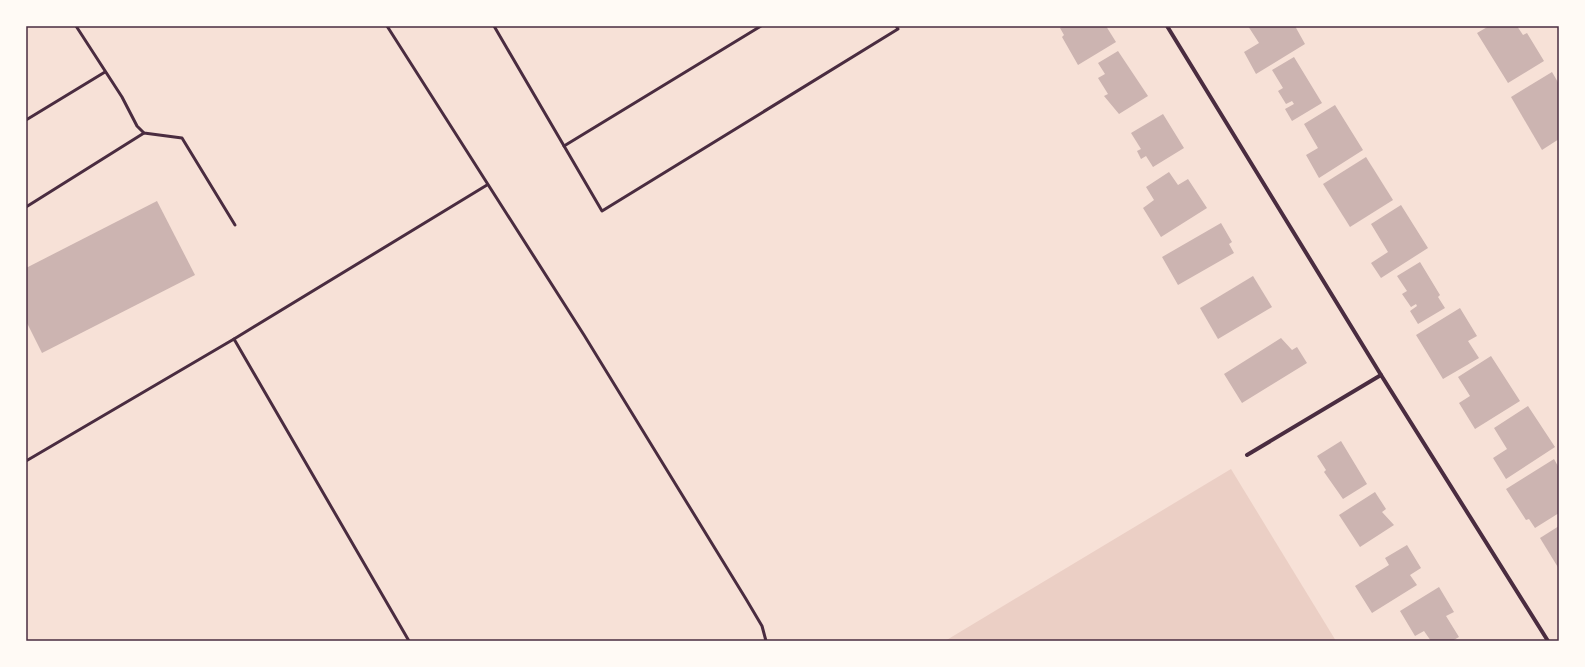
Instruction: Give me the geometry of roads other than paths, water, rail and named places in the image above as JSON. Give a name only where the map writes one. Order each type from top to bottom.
[{"type":"street","points":[[1167,26],[1381,375],[1548,641]]},
{"type":"street","points":[[1247,455],[1381,375]]},
{"type":"lane","points":[[76,26],[122,97],[136,126],[144,133],[182,138],[235,225]]},
{"type":"lane","points":[[387,26],[584,335],[746,599],[762,626],[766,641]]},
{"type":"lane","points":[[494,26],[602,211],[898,29],[896,26]]},
{"type":"lane","points":[[564,146],[761,26]]},
{"type":"lane","points":[[26,120],[105,72]]},
{"type":"lane","points":[[26,207],[144,133]]},
{"type":"lane","points":[[26,461],[234,339],[487,185]]},
{"type":"lane","points":[[234,339],[409,641]]}]
